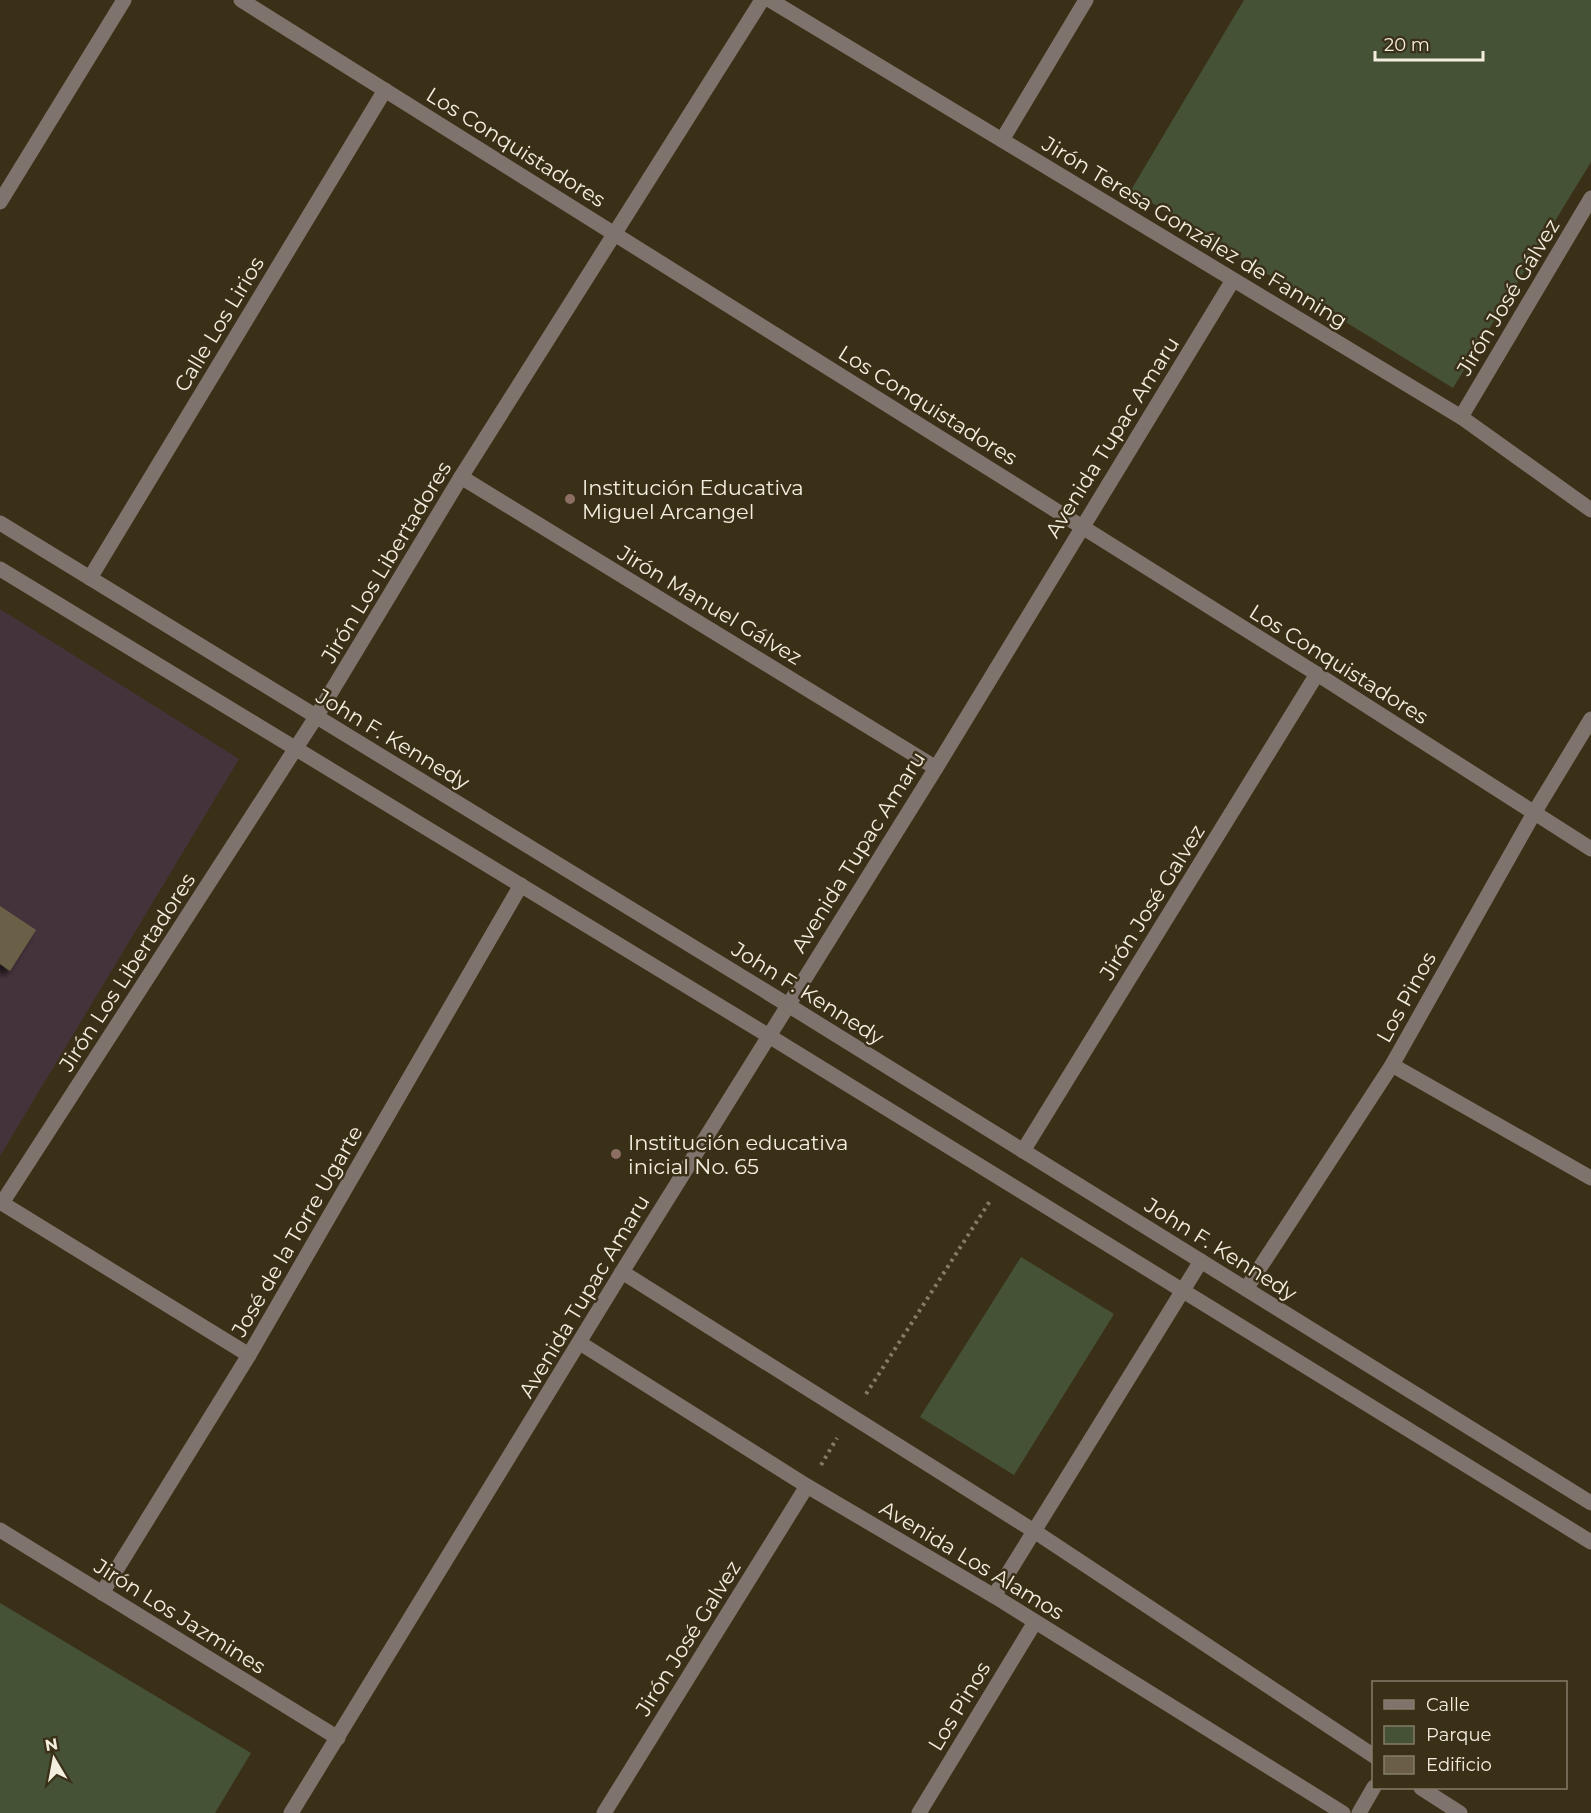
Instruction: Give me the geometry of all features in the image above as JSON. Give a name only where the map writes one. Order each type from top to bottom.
[{"type":"street","points":[[0,202],[124,0]]},
{"type":"street","name":"Los Conquistadores","points":[[241,0],[1317,674],[1591,849]]},
{"type":"street","name":"Jirón Los Libertadores","points":[[1,1203],[296,749],[461,477],[762,0]]},
{"type":"street","name":"Jirón Teresa González de Fanning","points":[[770,0],[1461,417],[1591,510]]},
{"type":"street","points":[[1002,140],[1086,0]]},
{"type":"street","name":"Calle Los Lirios","points":[[90,579],[385,90]]},
{"type":"street","name":"Jirón José Gálvez","points":[[1461,417],[1591,198]]},
{"type":"street","name":"Avenida Tupac Amaru","points":[[291,1813],[622,1272],[936,768],[1081,526],[1233,280]]},
{"type":"street","name":"Jirón Manuel Gálvez","points":[[461,477],[936,768]]},
{"type":"street","name":"John F. Kennedy","points":[[0,523],[788,1005],[1591,1503]]},
{"type":"street","points":[[0,569],[769,1036],[1591,1542]]},
{"type":"street","name":"Jirón José Galvez","points":[[1023,1151],[1317,674]]},
{"type":"street","name":"Los Pinos","points":[[1246,1289],[1392,1065],[1534,813],[1591,719]]},
{"type":"street","name":"José de la Torre Ugarte","points":[[102,1593],[249,1355],[521,885]]},
{"type":"street","points":[[1392,1065],[1591,1178]]},
{"type":"street","points":[[1,1203],[249,1355]]},
{"type":"street","points":[[994,1596],[1201,1261]]},
{"type":"street","points":[[622,1272],[1034,1531],[1372,1755]]},
{"type":"street","name":"Avenida Los Alamos","points":[[580,1343],[807,1486],[994,1596],[1343,1813]]},
{"type":"street","name":"Jirón José Galvez","points":[[604,1813],[807,1486]]},
{"type":"street","name":"Jirón Los Jazmines","points":[[0,1530],[338,1738]]},
{"type":"street","name":"Los Pinos","points":[[919,1813],[1035,1622]]},
{"type":"street","points":[[1359,1813],[1372,1789]]},
{"type":"street","points":[[1423,1789],[1460,1813]]},
{"type":"path","points":[[807,1486],[1004,1180]]},
{"type":"shaded area","points":[[0,609],[239,759],[0,1156]]},
{"type":"green space","points":[[1244,0],[1591,0],[1591,162],[1453,388],[1131,190]]},
{"type":"green space","points":[[1021,1257],[1114,1314],[1014,1475],[920,1417]]},
{"type":"green space","points":[[0,1603],[251,1753],[215,1813],[0,1813]]},
{"type":"building","points":[[0,906],[36,930],[10,971],[0,964]]},
{"type":"place","name":"Institución Educativa Miguel Arcangel","points":[[570,499]]},
{"type":"place","name":"Institución educativa inicial No. 65","points":[[616,1154]]}]
